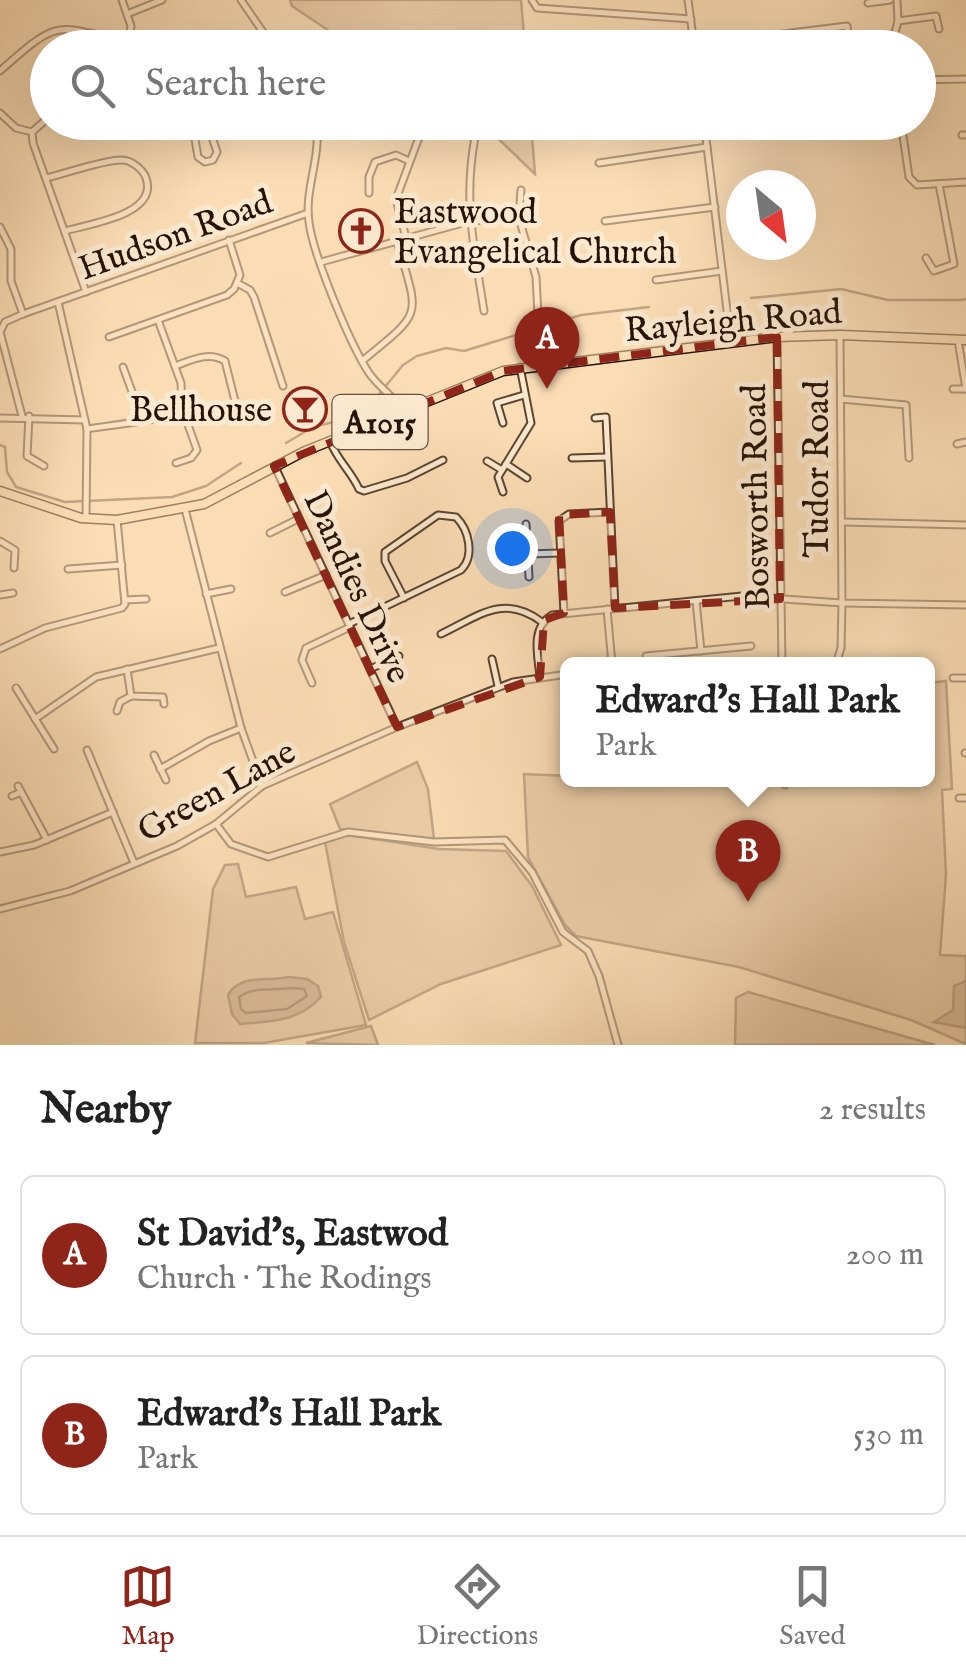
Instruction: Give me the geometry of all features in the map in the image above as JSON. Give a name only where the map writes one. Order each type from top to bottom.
[{"type":"main road","name":"Rayleigh Road","points":[[0,491],[86,519],[117,520],[212,501],[274,466],[403,414],[484,376],[520,368],[777,337],[840,335],[962,340]]},
{"type":"street","points":[[122,0],[131,30]]},
{"type":"street","points":[[127,14],[162,0]]},
{"type":"street","points":[[241,0],[261,30]]},
{"type":"street","points":[[532,0],[538,8],[690,19]]},
{"type":"street","points":[[688,0],[692,30]]},
{"type":"street","points":[[868,2],[894,0],[896,30]]},
{"type":"street","points":[[898,21],[936,16],[939,28]]},
{"type":"street","points":[[816,30],[847,26],[848,30]]},
{"type":"street","points":[[0,70],[30,44]]},
{"type":"street","points":[[936,80],[966,79]]},
{"type":"street","points":[[0,113],[16,128],[30,132]]},
{"type":"street","points":[[32,140],[86,292]]},
{"type":"street","points":[[196,140],[198,157],[205,162],[216,156],[212,140]]},
{"type":"street","points":[[318,140],[308,213],[321,262],[362,361],[403,414]]},
{"type":"street","points":[[406,238],[396,198],[418,140]]},
{"type":"street","points":[[474,140],[468,179],[470,221],[484,310]]},
{"type":"street","points":[[706,140],[732,343]]},
{"type":"street","points":[[904,140],[909,177],[916,185],[966,182]]},
{"type":"street","points":[[599,163],[707,148]]},
{"type":"street","points":[[369,194],[369,177],[375,162],[396,155],[409,160]]},
{"type":"street","points":[[46,178],[123,160],[137,166],[145,176],[143,202],[131,212],[65,231]]},
{"type":"street","points":[[926,258],[934,272],[954,264],[939,184]]},
{"type":"street","points":[[521,190],[519,218],[536,277],[538,314]]},
{"type":"street","points":[[605,221],[715,207]]},
{"type":"street","name":"Hudson Road","points":[[0,332],[6,322],[23,314],[308,213]]},
{"type":"street","points":[[321,262],[470,221],[519,218]]},
{"type":"street","points":[[0,226],[11,249],[10,281],[23,314]]},
{"type":"street","points":[[109,337],[227,295],[240,275],[229,240]]},
{"type":"street","points":[[362,361],[407,324],[413,311],[397,242]]},
{"type":"street","points":[[656,280],[723,270]]},
{"type":"street","points":[[237,284],[250,290],[254,297],[283,386]]},
{"type":"street","points":[[58,302],[87,429],[86,519]]},
{"type":"street","points":[[87,429],[168,415],[174,409],[182,393],[158,320]]},
{"type":"street","points":[[0,332],[25,416],[28,456],[44,466]]},
{"type":"street","points":[[119,333],[122,342]]},
{"type":"street","name":"Tudor Road","points":[[838,657],[842,604],[840,335]]},
{"type":"street","name":"Bosworth Road","points":[[777,337],[782,657]]},
{"type":"street","points":[[953,389],[965,389],[962,340]]},
{"type":"street","points":[[175,366],[205,356],[225,361],[238,413]]},
{"type":"street","points":[[502,492],[498,478],[530,423],[520,368]]},
{"type":"street","points":[[123,372],[142,419]]},
{"type":"street","points":[[503,423],[496,403],[524,394]]},
{"type":"street","points":[[841,399],[906,405],[909,458]]},
{"type":"street","points":[[174,409],[187,422],[197,450],[192,458],[176,463]]},
{"type":"street","points":[[595,418],[606,417],[615,608]]},
{"type":"street","points":[[0,418],[85,420]]},
{"type":"street","points":[[330,442],[335,456],[351,472],[359,489]]},
{"type":"street","points":[[957,444],[966,442]]},
{"type":"street","points":[[572,458],[607,456]]},
{"type":"street","points":[[359,489],[374,491],[444,460]]},
{"type":"street","points":[[487,461],[527,478]]},
{"type":"street","name":"Dandies Drive","points":[[274,466],[398,726]]},
{"type":"street","points":[[353,496],[359,489]]},
{"type":"street","points":[[185,508],[241,728],[262,786]]},
{"type":"street","points":[[564,613],[561,518],[610,512]]},
{"type":"street","points":[[312,682],[302,660],[306,648],[461,570],[468,563],[465,530],[456,518],[438,515],[385,552],[385,561],[404,598]]},
{"type":"street","points":[[270,533],[299,519]]},
{"type":"street","points":[[0,649],[45,628],[122,608],[125,600],[117,520]]},
{"type":"street","points":[[842,522],[966,525]]},
{"type":"street","points":[[526,524],[529,577]]},
{"type":"street","points":[[0,541],[16,552],[14,568]]},
{"type":"street","points":[[528,554],[560,553]]},
{"type":"street","points":[[68,570],[122,564]]},
{"type":"street","points":[[285,592],[326,575]]},
{"type":"street","points":[[206,594],[230,588]]},
{"type":"street","points":[[0,595],[13,593]]},
{"type":"street","points":[[540,676],[537,639],[542,622],[564,613],[750,596],[842,604],[966,606]]},
{"type":"street","points":[[125,600],[146,598]]},
{"type":"street","points":[[696,600],[701,651]]},
{"type":"street","points":[[441,634],[506,606],[523,609],[542,622]]},
{"type":"street","points":[[607,609],[611,657]]},
{"type":"street","points":[[646,656],[750,646]]},
{"type":"street","points":[[36,719],[83,684],[126,669],[219,648]]},
{"type":"street","points":[[370,669],[399,656]]},
{"type":"street","points":[[492,659],[498,686]]},
{"type":"street","points":[[126,669],[131,696]]},
{"type":"street","name":"Green Lane","points":[[0,909],[70,892],[177,846],[216,824],[262,786],[398,726],[498,686],[560,675]]},
{"type":"street","points":[[953,678],[966,678]]},
{"type":"street","points":[[16,688],[54,750]]},
{"type":"street","points":[[118,710],[120,702],[131,696],[163,697],[164,704]]},
{"type":"street","points":[[160,769],[241,728]]},
{"type":"street","points":[[88,750],[134,864]]},
{"type":"street","points":[[154,756],[166,780]]},
{"type":"street","points":[[12,796],[20,789],[47,840]]},
{"type":"street","points":[[0,852],[47,840],[113,812]]},
{"type":"street","points":[[216,824],[231,844],[268,858],[348,832],[434,842],[505,840],[532,872],[563,932],[588,951],[618,1045]]},
{"type":"highlighted area","points":[[777,337],[780,599],[615,608],[610,512],[559,515],[564,613],[544,620],[540,677],[397,727],[274,466],[503,371]]},
{"type":"shaded area","points":[[290,0],[521,0],[524,30],[328,30],[292,6]]},
{"type":"shaded area","points":[[500,140],[532,140],[535,174]]},
{"type":"shaded area","points":[[946,681],[952,789],[942,790],[946,874],[940,955],[966,956],[966,1044],[911,1020],[739,967],[576,936],[565,925],[528,857],[524,774],[560,776],[560,787],[935,787],[935,682]]},
{"type":"shaded area","points":[[417,762],[428,789],[434,839],[340,829],[330,804]]},
{"type":"shaded area","points":[[348,835],[439,849],[506,851],[532,886],[561,945],[441,984],[369,1020],[344,942],[325,842]]},
{"type":"shaded area","points":[[238,864],[246,897],[296,887],[305,919],[333,912],[366,1025],[264,1043],[195,1043],[213,889],[225,865]]},
{"type":"shaded area","points":[[748,992],[935,1045],[735,1045],[736,998]]},
{"type":"shaded area","points":[[371,1026],[378,1045],[306,1043]]},
{"type":"water","points":[[307,979],[318,986],[321,997],[294,1016],[274,1021],[240,1024],[232,1014],[228,995],[233,988],[255,980]]},
{"type":"water","points":[[966,981],[966,1028],[934,1022],[953,1010],[954,986]]},
{"type":"waterway","points":[[751,298],[841,289],[888,300],[959,300]]},
{"type":"waterway","points":[[961,300],[966,299]]},
{"type":"waterway","points":[[286,443],[313,427],[362,415],[403,365],[417,356],[446,348],[464,351],[581,315],[649,307]]},
{"type":"waterway","points":[[0,445],[5,447],[7,472],[16,487],[65,502],[172,497],[206,486],[241,463]]},
{"type":"place","name":"Eastwood Evangelical Church","points":[[361,231]]},
{"type":"place","name":"St David's, Eastwod","points":[[547,389]]},
{"type":"place","name":"Bellhouse","points":[[305,409]]},
{"type":"place","name":"Edward's Hall Park","points":[[748,902]]}]
